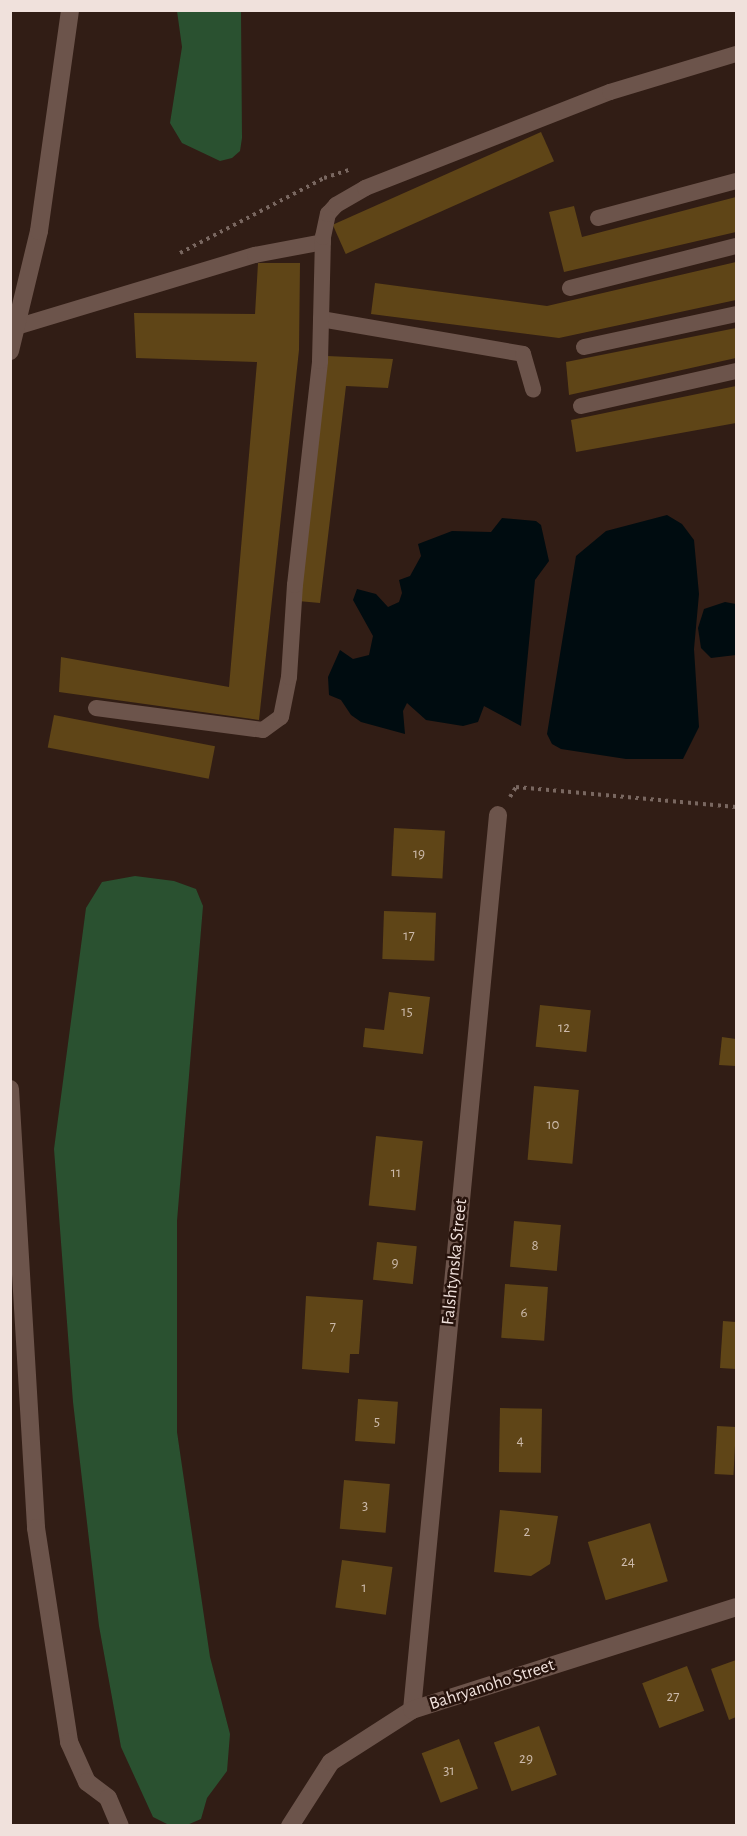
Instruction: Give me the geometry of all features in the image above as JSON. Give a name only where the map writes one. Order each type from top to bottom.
[{"type":"street","points":[[10,351],[39,231],[70,10]]},
{"type":"street","name":"Falshtynska Street","points":[[412,1710],[498,815]]},
{"type":"street","points":[[10,1089],[36,1528],[69,1742],[87,1782],[108,1798],[120,1826]]},
{"type":"street","name":"Bahryanoho Street","points":[[290,1826],[331,1762],[412,1710],[736,1607]]},
{"type":"lane","points":[[96,708],[263,730],[281,717],[289,677],[321,319],[323,242],[328,214],[365,188],[610,92],[736,54]]},
{"type":"lane","points":[[598,218],[736,181]]},
{"type":"lane","points":[[16,327],[255,255],[323,242]]},
{"type":"lane","points":[[570,288],[736,246]]},
{"type":"lane","points":[[585,347],[736,314]]},
{"type":"lane","points":[[321,319],[523,354],[534,390]]},
{"type":"lane","points":[[581,406],[736,371]]},
{"type":"path","points":[[498,815],[516,787],[736,807]]},
{"type":"green space","points":[[177,11],[241,11],[242,138],[240,151],[232,158],[220,161],[182,143],[170,123],[182,47]]},
{"type":"green space","points":[[135,876],[174,881],[196,889],[203,906],[177,1221],[177,1432],[210,1657],[230,1734],[227,1771],[207,1798],[201,1819],[187,1825],[169,1825],[153,1817],[121,1747],[99,1626],[73,1402],[54,1149],[86,908],[102,882]]},
{"type":"shaded area","points":[[667,515],[682,524],[694,540],[699,594],[694,649],[699,727],[683,759],[626,759],[561,749],[552,744],[547,734],[576,556],[606,531]]},
{"type":"shaded area","points":[[502,518],[536,521],[541,525],[549,561],[535,580],[521,726],[484,706],[478,722],[463,726],[426,720],[407,703],[403,711],[405,734],[361,722],[351,715],[341,700],[329,695],[328,677],[340,650],[353,659],[369,655],[373,636],[353,600],[357,589],[376,594],[388,607],[399,602],[402,593],[399,580],[410,576],[421,556],[418,544],[452,531],[491,532]]},
{"type":"shaded area","points":[[725,602],[736,604],[736,655],[711,658],[701,648],[698,628],[704,609]]},
{"type":"building","points":[[541,132],[554,161],[346,254],[333,225]]},
{"type":"building","points":[[736,197],[736,232],[564,272],[549,212],[574,206],[582,237]]},
{"type":"building","points":[[736,262],[736,300],[559,338],[371,314],[375,283],[547,306]]},
{"type":"building","points":[[258,263],[300,263],[299,350],[259,720],[59,692],[61,657],[229,687],[257,362],[136,358],[134,313],[255,314]]},
{"type":"building","points":[[736,328],[736,358],[569,395],[566,362]]},
{"type":"building","points":[[327,356],[393,359],[388,388],[346,386],[320,603],[298,601]]},
{"type":"building","points":[[736,386],[736,423],[576,452],[571,420]]},
{"type":"building","points":[[54,715],[215,746],[209,779],[48,747]]},
{"type":"building","points":[[394,828],[445,831],[442,879],[391,876]]},
{"type":"building","points":[[384,911],[436,913],[434,961],[382,959]]},
{"type":"building","points":[[389,992],[430,997],[423,1054],[363,1047],[365,1028],[384,1030]]},
{"type":"building","points":[[540,1005],[591,1010],[586,1052],[536,1047]]},
{"type":"building","points":[[722,1037],[736,1039],[736,1066],[719,1065]]},
{"type":"building","points":[[534,1086],[579,1090],[572,1164],[528,1160]]},
{"type":"building","points":[[376,1136],[423,1141],[415,1211],[369,1206]]},
{"type":"building","points":[[514,1221],[561,1225],[557,1271],[510,1267]]},
{"type":"building","points":[[377,1242],[417,1246],[413,1284],[373,1280]]},
{"type":"building","points":[[505,1284],[548,1287],[544,1341],[501,1338]]},
{"type":"building","points":[[306,1296],[363,1300],[359,1354],[350,1354],[349,1373],[302,1369]]},
{"type":"building","points":[[723,1321],[736,1322],[736,1369],[720,1368]]},
{"type":"building","points":[[358,1399],[398,1402],[395,1444],[355,1441]]},
{"type":"building","points":[[500,1408],[542,1409],[541,1473],[499,1472]]},
{"type":"building","points":[[717,1426],[736,1427],[733,1475],[714,1474]]},
{"type":"building","points":[[344,1480],[390,1484],[386,1533],[340,1529]]},
{"type":"building","points":[[500,1510],[558,1516],[550,1564],[531,1576],[494,1572]]},
{"type":"building","points":[[650,1523],[668,1581],[606,1600],[588,1542]]},
{"type":"building","points":[[342,1560],[393,1567],[386,1615],[335,1608]]},
{"type":"building","points":[[736,1660],[736,1717],[729,1720],[711,1669]]},
{"type":"building","points":[[687,1666],[704,1711],[659,1728],[642,1683]]},
{"type":"building","points":[[539,1726],[557,1775],[512,1791],[494,1742]]},
{"type":"building","points":[[459,1739],[478,1788],[441,1803],[422,1753]]}]
